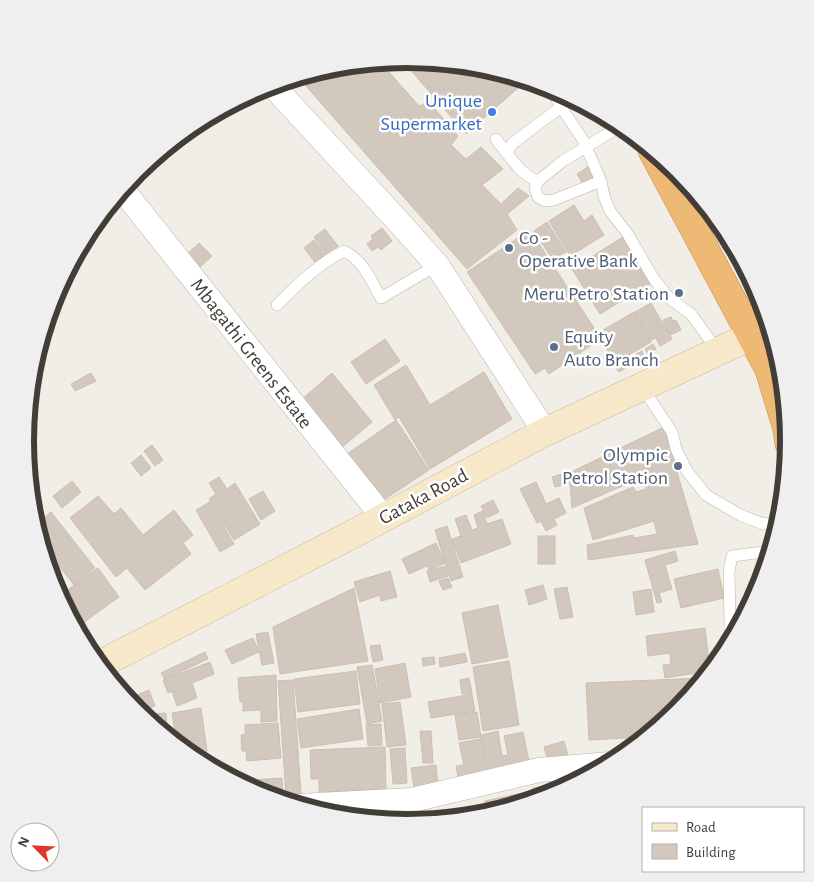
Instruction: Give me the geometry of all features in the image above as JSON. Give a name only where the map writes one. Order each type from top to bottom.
[{"type":"highway","points":[[673,179],[762,337],[775,379]]},
{"type":"street","points":[[278,91],[437,265],[545,432]]},
{"type":"street","name":"Mbagathi Greens Estate","points":[[126,195],[383,517]]},
{"type":"street","name":"Gataka Road","points":[[106,661],[545,432],[718,351],[762,337]]},
{"type":"street","points":[[323,805],[412,800],[539,770],[591,766]]},
{"type":"lane","points":[[557,99],[586,147],[601,181],[610,211],[627,233],[654,279],[669,298],[691,314],[718,351]]},
{"type":"lane","points":[[507,152],[513,143],[561,107]]},
{"type":"lane","points":[[601,181],[554,200],[545,201],[538,197],[535,188],[538,181],[586,147],[614,131]]},
{"type":"lane","points":[[496,140],[521,170],[531,179],[538,181]]},
{"type":"lane","points":[[277,305],[309,274],[344,251],[354,255],[361,263],[380,298],[437,265]]},
{"type":"lane","points":[[642,387],[672,432],[676,450],[687,471],[706,495],[740,515],[764,524],[771,523]]},
{"type":"lane","points":[[730,628],[729,571],[732,556],[763,552]]},
{"type":"building","points":[[409,68],[456,71],[504,80],[521,86],[466,134]]},
{"type":"building","points":[[386,69],[419,106],[429,102],[458,136],[451,145],[466,159],[481,147],[503,169],[482,185],[501,204],[518,188],[529,196],[507,214],[517,230],[467,269],[303,82],[358,71]]},
{"type":"building","points":[[592,164],[598,175],[583,184],[577,174]]},
{"type":"building","points":[[574,205],[584,221],[592,215],[604,235],[570,256],[549,221]]},
{"type":"building","points":[[547,222],[566,252],[553,260],[534,231]]},
{"type":"building","points":[[382,228],[392,241],[381,250],[378,247],[372,251],[367,244],[373,239],[371,236]]},
{"type":"building","points":[[325,229],[338,246],[327,255],[314,237]]},
{"type":"building","points":[[530,230],[598,334],[590,339],[593,344],[549,374],[545,368],[535,374],[467,272]]},
{"type":"building","points":[[623,237],[651,283],[600,314],[572,269]]},
{"type":"building","points":[[314,240],[327,257],[317,265],[304,248]]},
{"type":"building","points":[[199,243],[212,256],[197,270],[184,257]]},
{"type":"building","points":[[651,303],[672,339],[660,346],[656,338],[651,340],[635,312]]},
{"type":"building","points":[[634,312],[651,342],[615,363],[601,339],[603,338],[600,332]]},
{"type":"building","points":[[671,317],[673,321],[676,320],[681,330],[670,335],[663,320]]},
{"type":"building","points":[[385,339],[400,361],[366,384],[351,362]]},
{"type":"building","points":[[653,344],[656,349],[648,354],[645,349]]},
{"type":"building","points":[[642,351],[646,362],[638,366],[633,356]]},
{"type":"building","points":[[632,356],[635,363],[619,372],[615,366]]},
{"type":"building","points":[[406,365],[430,405],[484,372],[512,419],[430,469],[399,417],[395,420],[374,385]]},
{"type":"building","points":[[91,373],[96,381],[75,391],[71,384]]},
{"type":"building","points":[[332,373],[372,422],[340,449],[300,401]]},
{"type":"building","points":[[396,420],[429,470],[379,503],[347,454]]},
{"type":"building","points":[[664,427],[698,544],[588,560],[587,545],[633,535],[634,538],[657,534],[654,521],[593,540],[584,508],[633,487],[636,492],[646,489],[643,477],[572,508],[569,473]]},
{"type":"building","points":[[152,445],[163,460],[155,466],[144,451]]},
{"type":"building","points":[[141,455],[151,468],[141,476],[131,463]]},
{"type":"building","points":[[564,473],[566,479],[561,480],[563,485],[555,487],[552,477]]},
{"type":"building","points":[[219,477],[227,489],[235,483],[260,524],[234,540],[209,499],[216,494],[209,483]]},
{"type":"building","points":[[72,481],[81,492],[62,508],[53,496]]},
{"type":"building","points":[[536,482],[546,504],[559,498],[566,513],[554,519],[557,525],[546,531],[541,521],[537,523],[520,489]]},
{"type":"building","points":[[263,491],[275,511],[261,520],[249,499]]},
{"type":"building","points":[[98,496],[114,514],[121,508],[143,535],[174,510],[193,535],[183,543],[191,554],[145,590],[127,568],[116,577],[70,518]]},
{"type":"building","points":[[493,500],[499,512],[487,518],[481,506]]},
{"type":"building","points":[[210,502],[234,544],[220,552],[196,510]]},
{"type":"building","points":[[483,511],[487,524],[502,519],[511,544],[461,563],[452,539],[461,536],[455,519],[466,515],[472,530],[478,528],[474,515]]},
{"type":"building","points":[[51,512],[95,568],[74,585],[53,559],[42,519]]},
{"type":"building","points":[[447,526],[463,577],[451,581],[435,530]]},
{"type":"building","points":[[538,536],[555,536],[555,564],[538,564]]},
{"type":"building","points":[[436,543],[445,563],[429,570],[427,566],[409,574],[402,559]]},
{"type":"building","points":[[675,551],[678,561],[665,565],[672,589],[659,593],[662,602],[657,603],[645,560]]},
{"type":"building","points":[[445,566],[448,576],[430,582],[427,571]]},
{"type":"building","points":[[98,568],[119,597],[82,624],[65,591]]},
{"type":"building","points":[[718,569],[724,598],[681,608],[674,579]]},
{"type":"building","points":[[390,571],[397,597],[381,601],[380,595],[360,602],[354,582]]},
{"type":"building","points":[[448,578],[452,587],[443,590],[439,581]]},
{"type":"building","points":[[543,585],[547,599],[529,605],[525,590]]},
{"type":"building","points":[[567,587],[573,617],[560,619],[554,589]]},
{"type":"building","points":[[354,588],[368,661],[280,674],[273,627]]},
{"type":"building","points":[[651,589],[654,612],[636,615],[633,592]]},
{"type":"building","points":[[498,605],[508,657],[472,664],[462,613]]},
{"type":"building","points":[[705,628],[709,660],[699,673],[665,678],[663,665],[671,664],[670,653],[648,656],[646,636]]},
{"type":"building","points":[[268,632],[274,663],[262,665],[256,634]]},
{"type":"building","points":[[253,638],[259,652],[232,664],[225,650]]},
{"type":"building","points":[[380,645],[383,660],[373,662],[370,646]]},
{"type":"building","points":[[205,652],[208,659],[165,679],[161,673]]},
{"type":"building","points":[[465,653],[467,662],[440,667],[439,658]]},
{"type":"building","points":[[434,657],[435,664],[423,666],[422,658]]},
{"type":"building","points":[[509,661],[519,725],[483,731],[473,667]]},
{"type":"building","points":[[210,662],[214,674],[192,683],[197,698],[177,706],[172,691],[168,693],[163,680]]},
{"type":"building","points":[[405,663],[411,697],[380,703],[375,669]]},
{"type":"building","points":[[372,665],[382,721],[367,724],[357,667]]},
{"type":"building","points":[[356,671],[360,704],[298,712],[294,679]]},
{"type":"building","points":[[276,675],[277,721],[261,722],[261,710],[243,711],[243,702],[240,702],[238,678]]},
{"type":"building","points":[[469,678],[472,693],[462,694],[460,680]]},
{"type":"building","points":[[695,678],[671,705],[633,738],[589,740],[586,683]]},
{"type":"building","points":[[293,680],[301,794],[286,794],[278,681]]},
{"type":"building","points":[[149,690],[155,706],[147,709],[134,696]]},
{"type":"building","points":[[472,694],[475,711],[431,718],[428,702]]},
{"type":"building","points":[[400,702],[406,745],[387,747],[382,704]]},
{"type":"building","points":[[201,708],[207,751],[201,752],[175,733],[172,713]]},
{"type":"building","points":[[359,709],[363,739],[301,748],[297,719]]},
{"type":"building","points":[[477,712],[481,737],[459,740],[455,715]]},
{"type":"building","points":[[166,713],[167,726],[161,722],[152,714]]},
{"type":"building","points":[[278,723],[281,758],[247,761],[246,751],[242,751],[241,735],[245,735],[245,725]]},
{"type":"building","points":[[381,724],[382,745],[368,746],[366,725]]},
{"type":"building","points":[[420,731],[431,731],[433,763],[423,763]]},
{"type":"building","points":[[498,731],[502,756],[508,755],[504,736],[523,732],[530,766],[490,781],[481,735]]},
{"type":"building","points":[[481,739],[488,778],[459,783],[456,766],[464,765],[459,743]]},
{"type":"building","points":[[564,741],[568,755],[548,760],[544,747]]},
{"type":"building","points":[[385,747],[386,790],[319,792],[319,779],[311,779],[310,750]]},
{"type":"building","points":[[405,748],[407,783],[393,784],[390,749]]},
{"type":"building","points":[[436,765],[438,786],[414,788],[411,768]]},
{"type":"building","points":[[282,778],[283,793],[264,786],[251,780]]},
{"type":"building","points":[[551,785],[534,792],[533,788]]},
{"type":"building","points":[[518,794],[519,797],[486,806],[485,801]]},
{"type":"place","name":"Unique Supermarket","points":[[492,112]]},
{"type":"place","name":"Co - Operative Bank","points":[[509,248]]},
{"type":"place","name":"Meru Petro Station","points":[[679,293]]},
{"type":"place","name":"Equity Auto Branch","points":[[554,347]]},
{"type":"place","name":"Olympic Petrol Station","points":[[678,466]]}]
